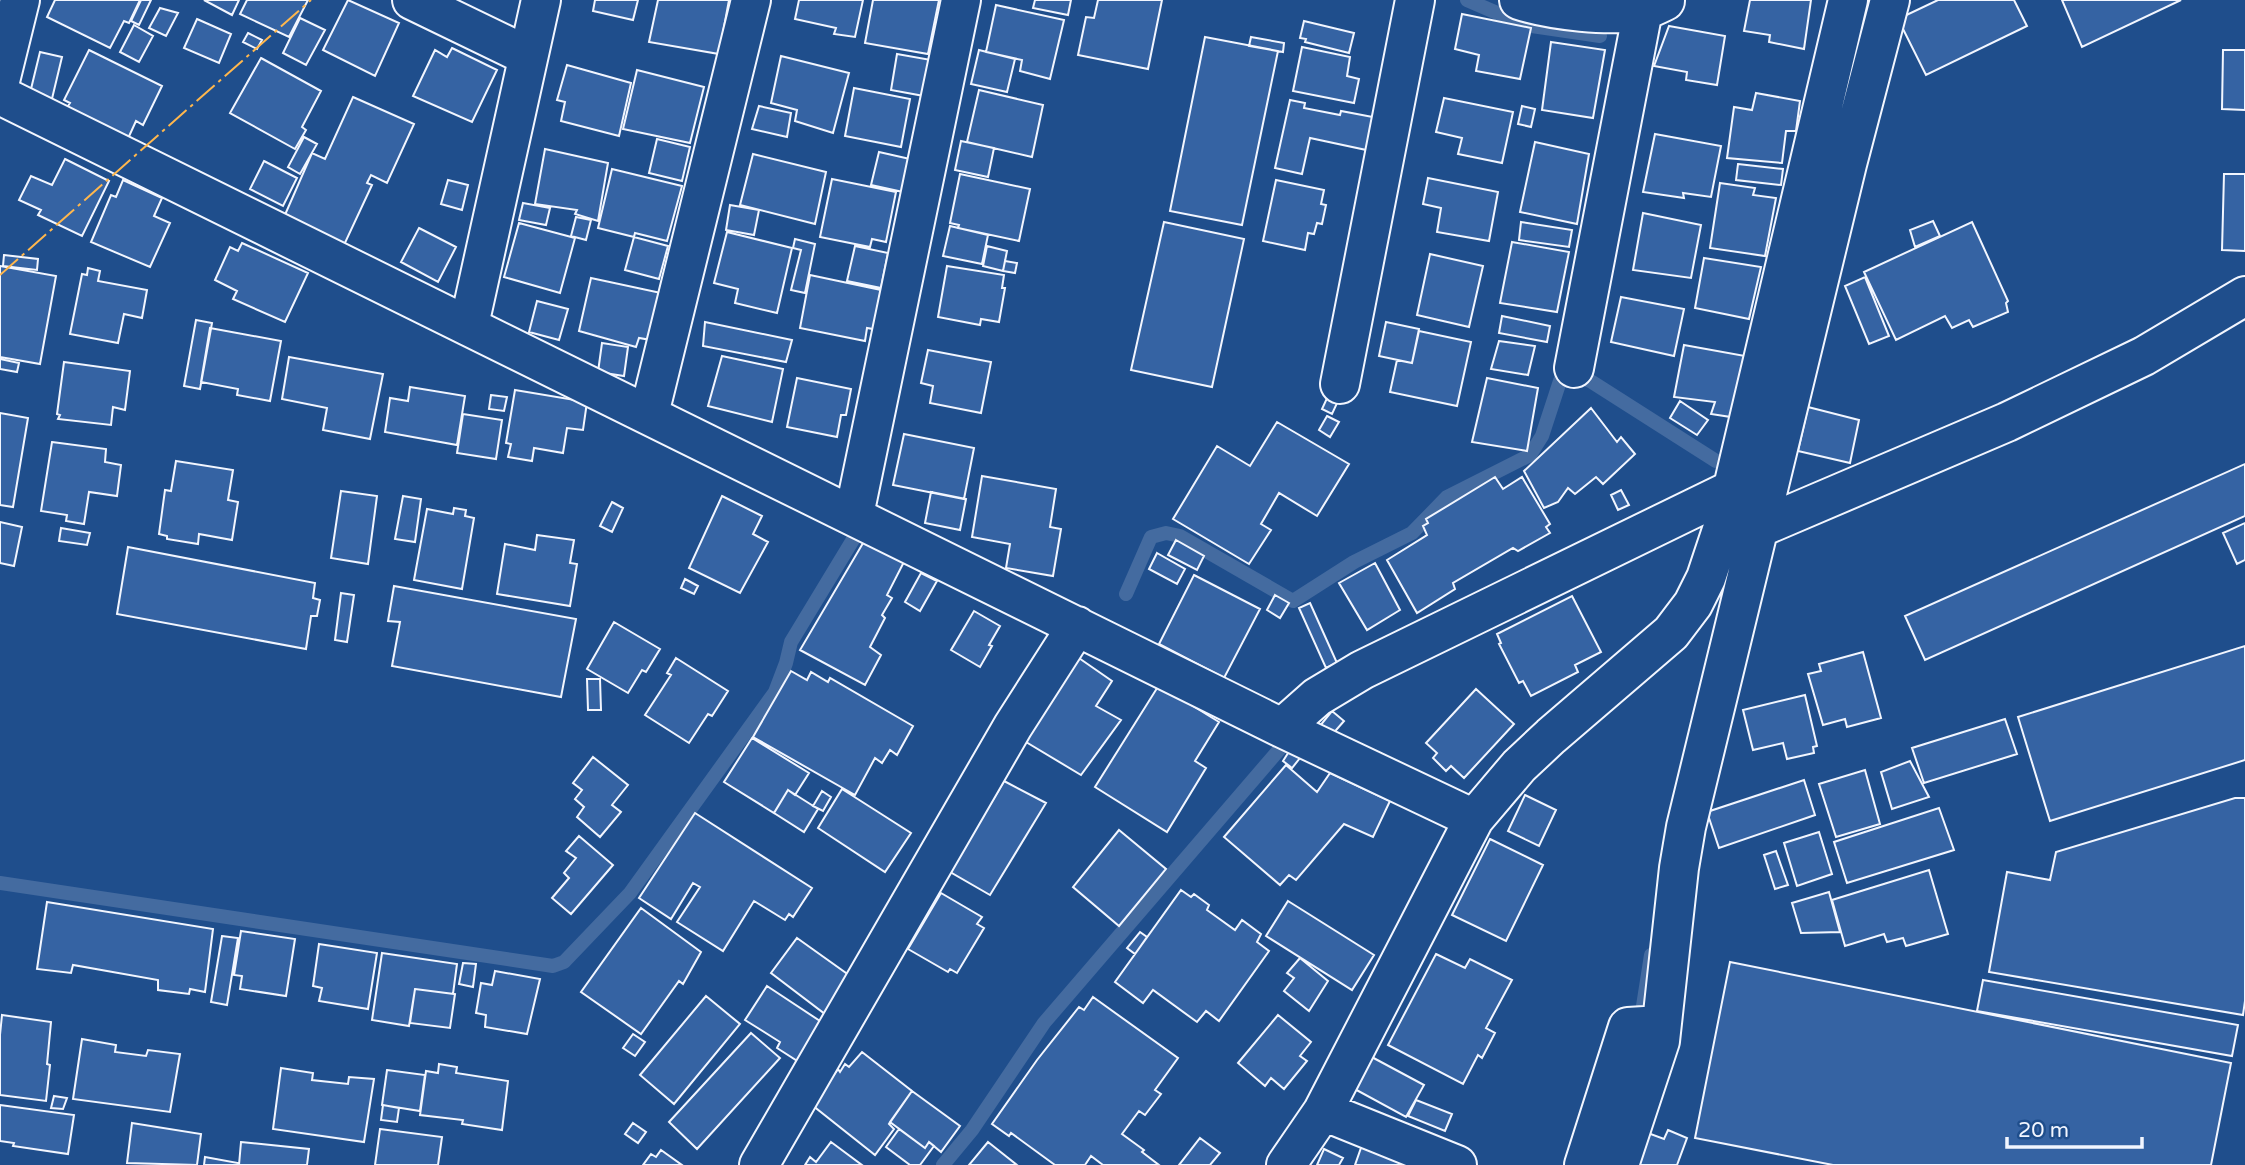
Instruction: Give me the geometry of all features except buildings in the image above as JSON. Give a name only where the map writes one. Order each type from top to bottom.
[{"type":"street","points":[[0,81],[20,0]]},
{"type":"street","points":[[412,0],[528,56]]},
{"type":"street","points":[[469,325],[541,0]]},
{"type":"street","points":[[649,414],[751,0]]},
{"type":"street","points":[[854,515],[961,0]]},
{"type":"street","points":[[1340,384],[1415,0]]},
{"type":"street","points":[[1519,0],[1534,5],[1590,13],[1655,5],[1574,368]]},
{"type":"street","points":[[1619,1165],[1660,1041],[1649,1026],[1741,517],[1848,0]]},
{"type":"street","points":[[1286,1165],[1323,1111],[1474,819],[1520,766],[1671,633],[1693,604],[1741,517],[1847,163],[1890,0]]},
{"type":"street","points":[[0,95],[1282,728],[1474,819]]},
{"type":"street","points":[[1282,728],[1317,697],[1362,670],[1741,517],[1768,524],[2007,422],[2144,356],[2245,296]]},
{"type":"street","points":[[759,1165],[1013,726],[1077,626]]},
{"type":"street","points":[[1584,1165],[1628,1027],[1649,1026]]},
{"type":"street","points":[[1323,1111],[1457,1165]]},
{"type":"waterway","points":[[1467,0],[1525,25],[1600,36]]},
{"type":"waterway","points":[[1126,594],[1151,537],[1166,533],[1180,536],[1293,601],[1354,562],[1412,533],[1447,497],[1530,455],[1542,436],[1560,381],[1568,376],[1592,382],[1716,461]]},
{"type":"waterway","points":[[0,883],[553,966],[564,962],[630,893],[775,692],[791,642],[857,533]]},
{"type":"waterway","points":[[943,1165],[972,1130],[1044,1023],[1284,744]]},
{"type":"waterway","points":[[1640,1025],[1651,955]]},
{"type":"power","points":[[0,275],[311,0]]}]
